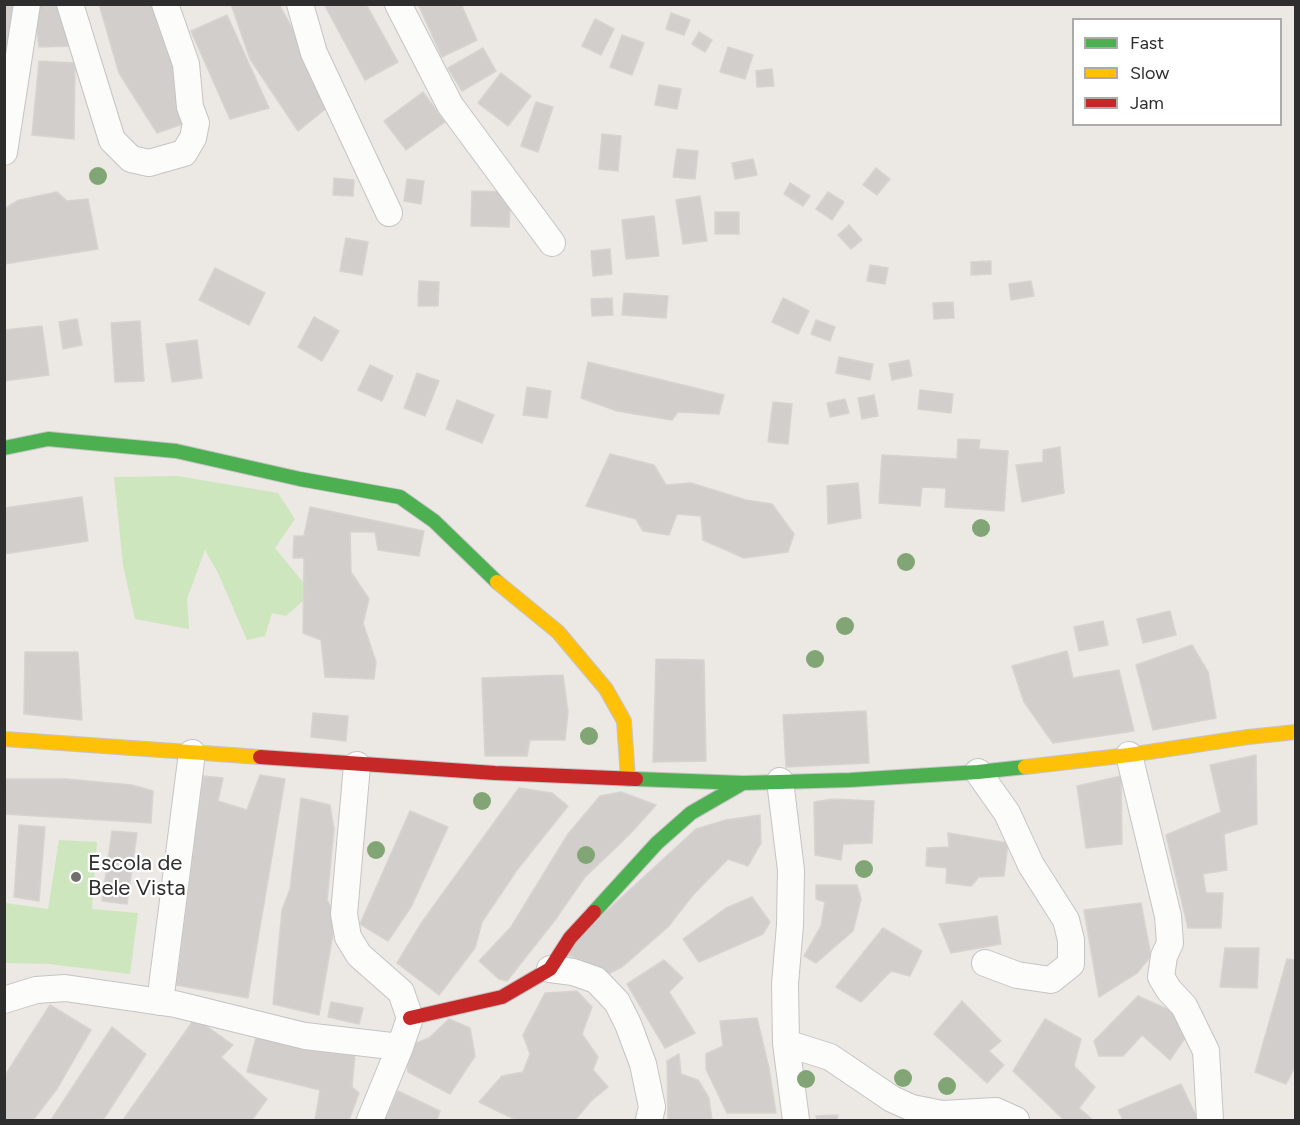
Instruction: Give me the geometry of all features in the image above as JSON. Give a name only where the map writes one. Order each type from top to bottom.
[{"type":"main road","points":[[4,448],[48,439],[176,451],[300,479],[400,497],[434,521],[493,579],[558,632],[606,689],[624,721],[628,780]]},
{"type":"main road","points":[[4,739],[357,765],[628,780],[744,783],[850,780],[978,772],[1129,755],[1296,732]]},
{"type":"main road","points":[[410,1018],[502,997],[550,969],[570,938],[657,843],[691,813],[744,783]]},
{"type":"street","points":[[4,152],[27,4]]},
{"type":"street","points":[[70,4],[112,140],[131,159],[149,163],[184,153],[193,138],[196,123],[190,107],[186,64],[165,4]]},
{"type":"street","points":[[300,4],[314,53],[389,213]]},
{"type":"street","points":[[399,4],[450,105],[552,243]]},
{"type":"street","points":[[160,1002],[192,753]]},
{"type":"street","points":[[1129,755],[1168,916],[1170,943],[1164,956],[1161,977],[1169,990],[1184,1006],[1206,1051],[1210,1120]]},
{"type":"street","points":[[357,765],[344,914],[348,937],[359,955],[400,992],[410,1018],[370,1120]]},
{"type":"street","points":[[978,772],[1007,813],[1031,865],[1066,920],[1071,940],[1071,964],[1051,980],[1017,975],[985,963]]},
{"type":"street","points":[[780,781],[791,870],[790,925],[785,984],[786,1043],[796,1120]]},
{"type":"street","points":[[550,969],[573,972],[596,980],[617,1002],[643,1064],[652,1107],[649,1120]]},
{"type":"street","points":[[4,1000],[36,990],[65,988],[175,1004],[305,1036],[400,1047]]},
{"type":"street","points":[[786,1043],[830,1057],[892,1099],[912,1108],[942,1114],[996,1111],[1016,1120]]},
{"type":"green space","points":[[178,476],[278,493],[295,519],[275,548],[312,593],[286,616],[272,613],[265,636],[247,640],[218,573],[205,550],[187,599],[189,629],[135,619],[123,565],[114,477]]},
{"type":"green space","points":[[59,840],[97,842],[92,909],[138,913],[130,974],[49,964],[5,963],[5,903],[48,909]]},
{"type":"building","points":[[4,4],[20,4],[4,71]]},
{"type":"building","points":[[34,4],[64,4],[76,46],[39,47]]},
{"type":"building","points":[[99,4],[154,4],[191,121],[157,133],[119,73]]},
{"type":"building","points":[[231,4],[279,4],[333,103],[298,131],[250,59]]},
{"type":"building","points":[[324,4],[366,4],[398,62],[365,80]]},
{"type":"building","points":[[418,4],[461,4],[477,40],[442,57]]},
{"type":"building","points":[[671,13],[690,20],[684,35],[666,29]]},
{"type":"building","points":[[227,15],[269,108],[230,119],[191,31]]},
{"type":"building","points":[[595,19],[614,29],[601,55],[582,46]]},
{"type":"building","points":[[699,32],[712,40],[705,52],[692,44]]},
{"type":"building","points":[[622,35],[644,43],[632,75],[610,67]]},
{"type":"building","points":[[728,47],[753,55],[745,79],[720,72]]},
{"type":"building","points":[[483,48],[496,71],[462,91],[448,68]]},
{"type":"building","points":[[39,61],[75,63],[74,139],[32,135]]},
{"type":"building","points":[[772,69],[774,86],[757,87],[756,71]]},
{"type":"building","points":[[501,73],[531,96],[508,126],[478,103]]},
{"type":"building","points":[[659,85],[681,89],[677,109],[655,105]]},
{"type":"building","points":[[423,92],[445,122],[406,150],[384,121]]},
{"type":"building","points":[[536,102],[553,107],[538,152],[521,146]]},
{"type":"building","points":[[602,134],[621,136],[618,171],[599,169]]},
{"type":"building","points":[[677,149],[698,151],[695,179],[673,177]]},
{"type":"building","points":[[753,159],[757,175],[735,179],[732,163]]},
{"type":"building","points":[[876,168],[890,179],[877,195],[863,185]]},
{"type":"building","points":[[334,178],[354,180],[353,196],[333,195]]},
{"type":"building","points":[[407,179],[424,181],[421,204],[404,201]]},
{"type":"building","points":[[790,183],[810,196],[803,206],[784,194]]},
{"type":"building","points":[[472,191],[511,192],[509,227],[471,226]]},
{"type":"building","points":[[57,192],[67,201],[88,199],[98,249],[4,264],[4,209],[19,200]]},
{"type":"building","points":[[828,192],[844,202],[832,220],[816,209]]},
{"type":"building","points":[[700,196],[707,241],[683,244],[676,200]]},
{"type":"building","points":[[715,212],[739,212],[739,234],[715,234]]},
{"type":"building","points":[[654,216],[659,256],[626,259],[622,220]]},
{"type":"building","points":[[849,225],[862,240],[851,249],[838,235]]},
{"type":"building","points":[[346,238],[368,242],[362,275],[340,271]]},
{"type":"building","points":[[610,249],[612,274],[593,276],[591,251]]},
{"type":"building","points":[[991,261],[991,274],[971,275],[971,262]]},
{"type":"building","points":[[870,265],[888,268],[885,284],[867,281]]},
{"type":"building","points":[[215,268],[265,293],[249,325],[199,300]]},
{"type":"building","points":[[419,281],[439,282],[438,306],[418,306]]},
{"type":"building","points":[[1031,281],[1034,296],[1011,300],[1009,284]]},
{"type":"building","points":[[624,293],[668,296],[666,318],[622,315]]},
{"type":"building","points":[[612,298],[613,315],[592,316],[591,299]]},
{"type":"building","points":[[783,298],[809,311],[798,334],[772,322]]},
{"type":"building","points":[[953,302],[954,318],[934,319],[933,303]]},
{"type":"building","points":[[314,317],[339,331],[322,361],[298,347]]},
{"type":"building","points":[[77,319],[82,345],[63,349],[59,322]]},
{"type":"building","points":[[816,320],[835,327],[830,341],[811,334]]},
{"type":"building","points":[[140,321],[144,381],[115,382],[111,323]]},
{"type":"building","points":[[42,326],[49,375],[4,381],[4,330]]},
{"type":"building","points":[[197,340],[202,378],[172,382],[166,344]]},
{"type":"building","points":[[839,357],[873,364],[870,380],[836,373]]},
{"type":"building","points":[[909,360],[912,376],[892,380],[889,364]]},
{"type":"building","points":[[588,362],[724,395],[719,414],[678,412],[672,420],[617,411],[581,398]]},
{"type":"building","points":[[370,365],[393,376],[382,401],[358,390]]},
{"type":"building","points":[[417,373],[439,381],[425,416],[404,408]]},
{"type":"building","points":[[527,387],[551,391],[547,418],[523,415]]},
{"type":"building","points":[[920,390],[953,394],[951,413],[918,409]]},
{"type":"building","points":[[874,395],[878,416],[862,419],[858,398]]},
{"type":"building","points":[[845,399],[849,413],[830,417],[827,403]]},
{"type":"building","points":[[457,400],[494,415],[482,443],[446,429]]},
{"type":"building","points":[[773,402],[792,404],[788,444],[768,442]]},
{"type":"building","points":[[958,439],[980,440],[979,449],[1008,451],[1004,511],[945,507],[946,488],[922,487],[920,506],[879,503],[882,455],[957,459]]},
{"type":"building","points":[[1060,447],[1064,493],[1022,502],[1016,465],[1043,462],[1043,450]]},
{"type":"building","points":[[610,454],[654,465],[666,485],[691,483],[746,500],[772,504],[794,534],[788,552],[744,558],[703,540],[701,516],[677,514],[669,535],[643,531],[636,519],[586,506]]},
{"type":"building","points":[[858,483],[861,518],[828,524],[827,486]]},
{"type":"building","points":[[82,497],[88,541],[4,554],[4,508]]},
{"type":"building","points":[[310,507],[424,531],[419,556],[378,550],[375,532],[350,532],[351,572],[369,599],[363,623],[376,662],[374,679],[325,677],[321,640],[303,633],[304,558],[293,558],[294,536],[304,536]]},
{"type":"building","points":[[1170,611],[1176,635],[1143,643],[1137,619]]},
{"type":"building","points":[[1103,621],[1108,645],[1079,651],[1074,627]]},
{"type":"building","points":[[1192,645],[1208,672],[1216,718],[1153,730],[1136,665]]},
{"type":"building","points":[[1067,651],[1073,678],[1119,670],[1134,731],[1053,743],[1024,702],[1012,666]]},
{"type":"building","points":[[25,652],[78,652],[82,720],[24,714]]},
{"type":"building","points":[[656,659],[704,660],[706,761],[653,762]]},
{"type":"building","points":[[563,675],[568,712],[565,740],[530,740],[527,756],[485,756],[482,678]]},
{"type":"building","points":[[866,711],[869,763],[786,767],[783,715]]},
{"type":"building","points":[[313,713],[348,716],[346,741],[311,737]]},
{"type":"building","points":[[1256,755],[1257,824],[1224,834],[1227,870],[1203,874],[1206,893],[1223,893],[1221,928],[1188,928],[1166,835],[1221,812],[1210,765]]},
{"type":"building","points":[[260,775],[285,779],[248,998],[176,985],[203,776],[223,778],[218,801],[247,810]]},
{"type":"building","points":[[1121,776],[1122,844],[1086,848],[1077,786]]},
{"type":"building","points":[[6,779],[66,779],[132,785],[153,791],[151,823],[4,814]]},
{"type":"building","points":[[519,788],[552,793],[568,806],[517,870],[482,922],[475,948],[439,995],[397,963],[422,922]]},
{"type":"building","points":[[621,792],[656,805],[629,835],[585,877],[555,920],[507,981],[499,979],[479,961],[511,927],[568,834],[600,796]]},
{"type":"building","points":[[301,798],[330,805],[334,829],[327,900],[336,916],[319,1015],[273,1004],[282,910],[290,889]]},
{"type":"building","points":[[833,799],[874,801],[872,843],[843,844],[841,860],[815,855],[814,802]]},
{"type":"building","points":[[410,811],[448,827],[411,907],[388,941],[360,924]]},
{"type":"building","points":[[760,815],[761,843],[748,866],[728,859],[692,896],[668,927],[622,967],[608,974],[562,952],[696,829],[726,820]]},
{"type":"building","points":[[19,825],[45,827],[39,901],[14,897]]},
{"type":"building","points":[[112,831],[137,833],[127,904],[102,901]]},
{"type":"building","points":[[948,833],[1008,843],[1004,876],[979,877],[971,886],[946,883],[947,868],[926,866],[927,848],[949,847]]},
{"type":"building","points":[[816,885],[857,885],[861,899],[853,931],[816,963],[804,956],[821,926],[825,902],[816,899]]},
{"type":"building","points":[[752,897],[770,922],[763,934],[699,962],[683,939],[726,908]]},
{"type":"building","points":[[1141,903],[1151,956],[1137,973],[1099,997],[1084,910]]},
{"type":"building","points":[[997,916],[1001,944],[951,953],[939,924]]},
{"type":"building","points":[[883,928],[922,951],[910,976],[891,971],[861,1002],[836,987]]},
{"type":"building","points":[[1225,948],[1259,948],[1257,988],[1220,987]]},
{"type":"building","points":[[1287,959],[1296,960],[1296,1065],[1286,1084],[1255,1072]]},
{"type":"building","points":[[664,960],[683,978],[669,992],[695,1033],[665,1048],[627,984]]},
{"type":"building","points":[[577,991],[592,1007],[582,1034],[598,1057],[593,1070],[608,1087],[591,1101],[575,1120],[516,1120],[479,1102],[502,1076],[523,1072],[530,1054],[523,1035],[545,993]]},
{"type":"building","points":[[1138,996],[1176,1013],[1187,1035],[1170,1060],[1142,1035],[1123,1056],[1099,1056],[1094,1041]]},
{"type":"building","points":[[962,1001],[1001,1041],[989,1051],[1004,1065],[987,1083],[934,1034]]},
{"type":"building","points":[[331,1002],[363,1008],[359,1024],[328,1017]]},
{"type":"building","points":[[50,1005],[91,1030],[57,1089],[33,1120],[4,1120],[4,1077]]},
{"type":"building","points":[[195,1018],[233,1045],[221,1057],[267,1099],[252,1120],[123,1120]]},
{"type":"building","points":[[757,1018],[769,1068],[776,1113],[727,1113],[706,1069],[706,1054],[723,1046],[720,1021]]},
{"type":"building","points":[[449,1019],[470,1028],[475,1056],[450,1094],[408,1072],[407,1058],[414,1044],[429,1038]]},
{"type":"building","points":[[1045,1019],[1081,1039],[1074,1066],[1095,1087],[1079,1108],[1093,1120],[1064,1120],[1013,1071]]},
{"type":"building","points":[[112,1027],[146,1054],[103,1120],[51,1120]]},
{"type":"building","points":[[256,1037],[355,1055],[352,1087],[359,1093],[349,1120],[315,1120],[320,1090],[247,1072]]},
{"type":"building","points":[[679,1054],[681,1074],[698,1080],[709,1098],[712,1120],[668,1120],[667,1061]]},
{"type":"building","points":[[1181,1084],[1198,1120],[1123,1120],[1118,1110]]},
{"type":"building","points":[[398,1091],[440,1111],[437,1120],[384,1120]]},
{"type":"building","points":[[838,1115],[837,1120],[817,1120],[816,1116]]},
{"type":"traffic: fast","points":[[4,448],[48,439],[176,451],[300,479],[400,497],[434,521],[497,582]]},
{"type":"traffic: fast","points":[[636,779],[743,783],[850,780],[1025,767]]},
{"type":"traffic: fast","points":[[594,912],[657,843],[691,813],[743,783]]},
{"type":"traffic: slow","points":[[497,582],[558,632],[606,689],[624,721],[628,779]]},
{"type":"traffic: slow","points":[[1025,767],[1296,732]]},
{"type":"traffic: slow","points":[[4,739],[260,757]]},
{"type":"traffic: jam","points":[[260,757],[495,773],[636,779]]},
{"type":"traffic: jam","points":[[410,1018],[502,997],[550,969],[570,938],[594,912]]},
{"type":"place","name":"Escola de Bele Vista","points":[[76,877]]}]
